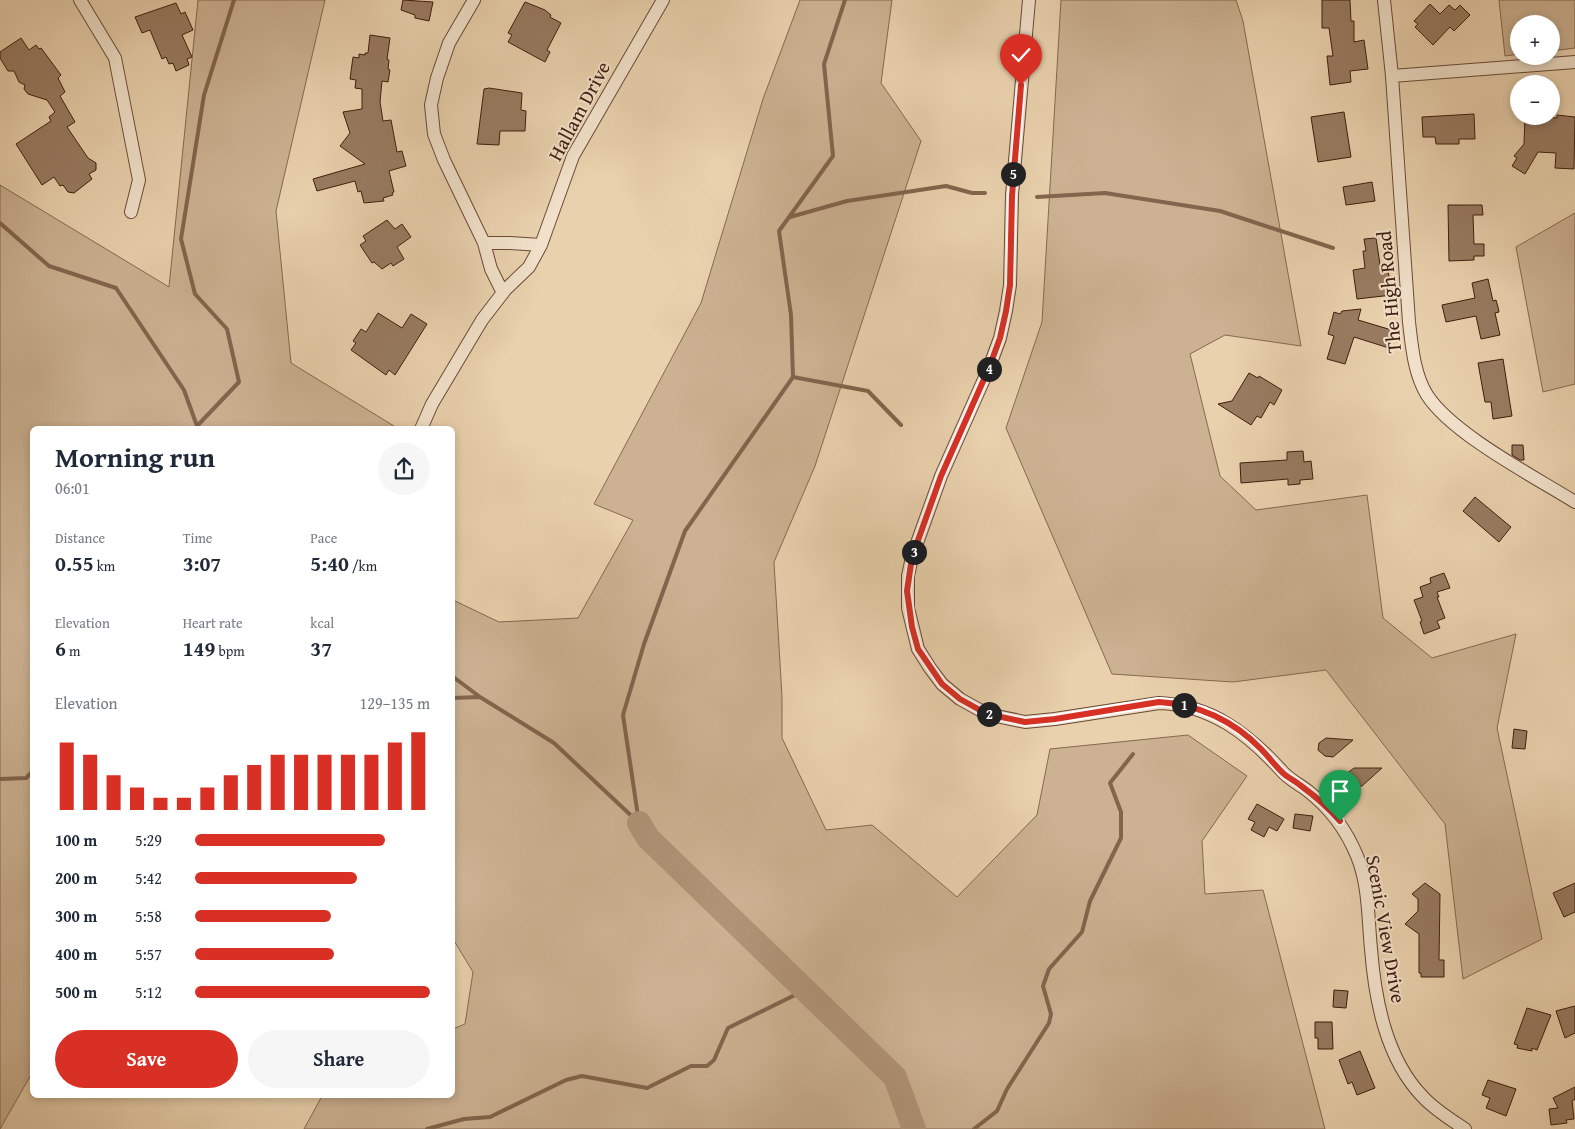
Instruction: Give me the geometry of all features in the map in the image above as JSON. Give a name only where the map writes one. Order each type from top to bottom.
[{"type":"street","points":[[80,0],[115,58],[139,180],[131,212]]},
{"type":"street","points":[[474,0],[449,43],[437,78],[431,105],[434,134],[444,160],[484,243],[490,269],[503,293]]},
{"type":"street","name":"Hallam Drive","points":[[423,426],[432,404],[482,320],[503,293],[529,267],[541,246],[573,156],[663,0]]},
{"type":"street","name":"Scenic View Drive","points":[[1029,0],[1012,186],[1010,285],[1006,311],[1000,338],[989,368],[941,476],[912,557],[908,576],[908,608],[918,649],[942,684],[960,699],[987,714],[1007,719],[1025,722],[1055,719],[1159,702],[1174,703],[1204,711],[1218,717],[1242,732],[1261,748],[1285,775],[1325,804],[1340,821],[1358,858],[1369,916],[1374,980],[1386,1031],[1408,1079],[1435,1108],[1465,1129]]},
{"type":"street","name":"The High Road","points":[[1384,0],[1392,76],[1413,360],[1427,395],[1447,417],[1475,440],[1575,502]]},
{"type":"street","points":[[1392,76],[1575,62]]},
{"type":"street","points":[[484,243],[541,246]]},
{"type":"shaded area","points":[[198,0],[325,0],[276,211],[291,363],[394,426],[30,426],[30,1076],[0,1129],[0,185],[169,287]]},
{"type":"shaded area","points":[[800,0],[892,0],[881,83],[921,141],[815,466],[774,562],[782,697],[782,738],[826,830],[872,825],[957,897],[1037,815],[1050,749],[1188,735],[1247,776],[1202,841],[1205,894],[1263,890],[1325,1129],[304,1129],[321,1098],[455,1098],[455,1028],[465,1024],[473,972],[455,942],[455,601],[499,622],[578,618],[633,520],[594,504],[701,303],[763,99]]},
{"type":"shaded area","points":[[1061,0],[1236,0],[1243,21],[1301,346],[1225,335],[1190,354],[1220,476],[1256,510],[1367,495],[1383,618],[1432,658],[1516,634],[1497,728],[1542,939],[1463,979],[1445,824],[1326,670],[1233,682],[1112,674],[1006,428],[1042,322]]},
{"type":"shaded area","points":[[1499,0],[1575,0],[1575,48],[1560,50],[1560,15],[1510,15],[1510,55],[1505,56]]},
{"type":"shaded area","points":[[1575,213],[1575,384],[1543,392],[1516,247]]},
{"type":"building","points":[[403,0],[433,2],[429,21],[415,18],[415,15],[401,10]]},
{"type":"building","points":[[1322,0],[1350,0],[1351,21],[1354,21],[1354,42],[1364,40],[1368,69],[1350,71],[1351,82],[1330,85],[1327,56],[1333,56],[1329,28],[1322,28]]},
{"type":"building","points":[[525,2],[545,10],[551,15],[550,17],[561,23],[547,50],[550,52],[545,62],[508,42],[512,35],[508,33]]},
{"type":"building","points":[[176,3],[181,14],[185,12],[193,30],[182,35],[192,57],[187,59],[189,65],[176,71],[173,63],[169,64],[166,57],[162,59],[150,30],[142,33],[135,17]]},
{"type":"building","points":[[1430,4],[1440,14],[1449,5],[1455,10],[1460,5],[1470,15],[1454,31],[1450,27],[1433,45],[1415,27],[1418,24],[1414,21]]},
{"type":"building","points":[[370,35],[390,38],[387,59],[389,60],[388,69],[390,70],[388,82],[382,81],[380,102],[383,121],[391,120],[397,152],[402,151],[406,166],[389,171],[393,195],[383,198],[384,201],[364,203],[361,191],[358,192],[355,181],[317,191],[313,179],[365,164],[340,146],[350,133],[343,112],[362,109],[362,89],[355,88],[356,80],[350,79],[353,57],[359,58],[359,54],[365,55],[365,53],[368,53]]},
{"type":"building","points":[[21,38],[29,50],[36,45],[39,49],[41,48],[61,75],[58,78],[65,92],[60,96],[75,122],[67,127],[88,158],[96,163],[96,170],[89,174],[92,179],[74,193],[68,192],[63,185],[60,186],[54,177],[42,185],[16,144],[51,121],[49,117],[55,112],[47,100],[28,94],[24,89],[25,85],[19,82],[14,71],[8,71],[0,58],[0,52]]},
{"type":"building","points":[[489,88],[522,93],[521,110],[526,111],[525,131],[500,131],[499,145],[477,144],[484,89]]},
{"type":"building","points":[[1344,112],[1351,157],[1318,162],[1311,117]]},
{"type":"building","points":[[1474,114],[1475,139],[1459,139],[1459,144],[1436,144],[1435,137],[1423,137],[1422,117]]},
{"type":"building","points":[[1560,115],[1575,117],[1574,169],[1555,168],[1556,153],[1538,152],[1525,174],[1512,166],[1517,158],[1514,156],[1524,144],[1525,125],[1560,125]]},
{"type":"building","points":[[1372,182],[1375,201],[1346,205],[1343,187]]},
{"type":"building","points":[[1448,205],[1482,205],[1483,215],[1473,215],[1474,244],[1484,244],[1484,256],[1474,256],[1474,260],[1449,261]]},
{"type":"building","points":[[387,220],[395,229],[402,224],[411,237],[397,247],[404,259],[393,266],[391,263],[382,269],[374,262],[372,263],[360,245],[366,241],[363,236]]},
{"type":"building","points":[[1376,238],[1381,271],[1388,270],[1392,295],[1357,299],[1353,270],[1365,268],[1363,251],[1366,251],[1364,239]]},
{"type":"building","points":[[1488,279],[1493,301],[1496,300],[1498,307],[1499,312],[1495,313],[1500,335],[1481,339],[1476,316],[1446,322],[1442,305],[1475,298],[1472,283]]},
{"type":"building","points":[[1361,309],[1358,320],[1395,331],[1389,348],[1354,337],[1345,364],[1327,359],[1334,336],[1328,334],[1334,312],[1340,314],[1342,311]]},
{"type":"building","points":[[378,313],[402,328],[411,314],[427,324],[395,375],[389,370],[386,375],[351,350],[356,343],[353,341],[361,329],[366,332]]},
{"type":"building","points":[[1503,359],[1512,416],[1493,419],[1491,402],[1485,402],[1478,363]]},
{"type":"building","points":[[1249,373],[1258,378],[1259,376],[1282,390],[1274,405],[1270,402],[1261,418],[1257,416],[1251,425],[1218,404],[1232,401]]},
{"type":"building","points":[[1512,445],[1523,445],[1524,460],[1520,460],[1512,455]]},
{"type":"building","points":[[1303,451],[1304,462],[1311,461],[1313,479],[1300,480],[1300,484],[1288,485],[1288,479],[1241,483],[1240,463],[1287,460],[1287,452]]},
{"type":"building","points":[[1475,497],[1511,527],[1499,542],[1463,511]]},
{"type":"building","points":[[1444,573],[1450,588],[1437,592],[1439,597],[1437,597],[1445,618],[1437,621],[1440,628],[1424,634],[1420,622],[1422,621],[1414,600],[1423,597],[1420,587],[1431,583],[1430,578]]},
{"type":"building","points":[[1514,729],[1527,731],[1525,749],[1512,748]]},
{"type":"building","points":[[1326,738],[1353,740],[1333,757],[1325,756],[1318,750],[1319,743]]},
{"type":"building","points":[[1354,768],[1382,768],[1362,786],[1352,786],[1346,781],[1346,774]]},
{"type":"building","points":[[1257,804],[1284,819],[1277,831],[1269,827],[1264,837],[1251,830],[1255,822],[1248,819]]},
{"type":"building","points":[[1295,814],[1313,816],[1310,831],[1293,828]]},
{"type":"building","points":[[1425,883],[1440,894],[1439,960],[1444,960],[1444,977],[1421,977],[1421,973],[1419,973],[1419,934],[1405,924],[1418,911],[1418,899],[1412,894]]},
{"type":"building","points":[[1575,883],[1575,912],[1564,917],[1553,893]]},
{"type":"building","points":[[1334,990],[1348,991],[1346,1008],[1333,1007]]},
{"type":"building","points":[[1575,1006],[1575,1033],[1565,1038],[1556,1011]]},
{"type":"building","points":[[1527,1008],[1551,1015],[1537,1050],[1532,1048],[1532,1051],[1517,1048],[1518,1045],[1514,1044]]},
{"type":"building","points":[[1315,1022],[1332,1022],[1333,1049],[1318,1049],[1318,1038],[1315,1038]]},
{"type":"building","points":[[1360,1051],[1375,1088],[1357,1095],[1352,1082],[1348,1084],[1339,1060]]},
{"type":"building","points":[[1488,1080],[1516,1089],[1506,1116],[1486,1108],[1490,1098],[1482,1095]]},
{"type":"building","points":[[1575,1087],[1575,1099],[1572,1101],[1574,1119],[1566,1120],[1567,1123],[1551,1125],[1549,1109],[1558,1108],[1553,1098]]},
{"type":"waterway","points":[[197,426],[239,382],[227,329],[195,294],[181,239],[204,95],[234,0]]},
{"type":"waterway","points":[[639,823],[623,715],[644,644],[685,531],[793,377],[791,315],[779,231],[833,156],[824,64],[845,0]]},
{"type":"waterway","points":[[790,217],[847,201],[946,186],[972,193],[985,193]]},
{"type":"waterway","points":[[1037,197],[1105,193],[1220,211],[1333,248]]},
{"type":"waterway","points":[[0,223],[49,266],[116,288],[184,390],[197,426]]},
{"type":"waterway","points":[[793,377],[868,391],[901,425]]},
{"type":"waterway","points":[[455,678],[480,697],[554,743],[639,823]]},
{"type":"waterway","points":[[455,698],[480,697]]},
{"type":"waterway","points":[[974,1129],[997,1111],[1007,1089],[1049,1023],[1051,1014],[1043,986],[1049,969],[1082,932],[1090,901],[1121,838],[1121,812],[1110,783],[1133,754]]},
{"type":"waterway","points":[[0,779],[26,778],[30,774]]},
{"type":"waterway","points":[[639,823],[648,838],[895,1077],[914,1129]]},
{"type":"waterway","points":[[427,1129],[464,1119],[490,1117],[566,1080],[582,1076],[647,1088],[691,1066],[707,1066],[714,1060],[728,1028],[805,990]]},
{"type":"route","points":[[1021,85],[1012,196],[1010,285],[1006,311],[1000,338],[989,368],[941,476],[912,557],[908,576],[908,608],[918,649],[942,684],[960,699],[987,714],[1007,719],[1025,722],[1055,719],[1159,702],[1174,703],[1204,711],[1218,717],[1242,732],[1261,748],[1285,775],[1325,804],[1340,821]]}]
